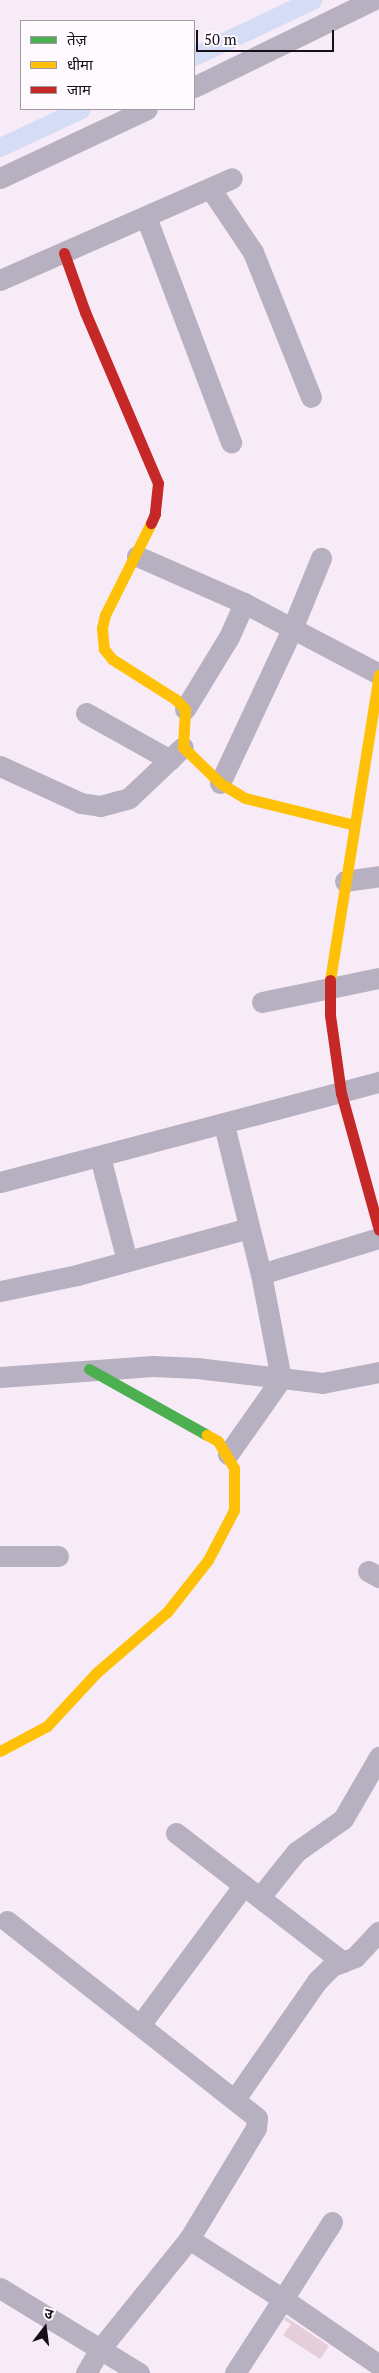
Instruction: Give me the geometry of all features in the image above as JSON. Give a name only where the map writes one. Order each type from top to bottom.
[{"type":"street","points":[[195,87],[372,0]]},
{"type":"street","points":[[0,178],[145,110]]},
{"type":"street","points":[[0,280],[64,254],[232,178]]},
{"type":"street","points":[[210,188],[253,252],[311,397]]},
{"type":"street","points":[[146,217],[231,442]]},
{"type":"street","points":[[64,254],[85,312],[158,483],[155,514],[106,615],[102,628],[104,649],[112,659],[175,699],[184,709]]},
{"type":"street","points":[[136,556],[244,603],[379,675],[351,824],[345,881],[336,928],[330,990],[330,1015],[340,1093],[379,1230]]},
{"type":"street","points":[[220,783],[292,628],[321,558]]},
{"type":"street","points":[[0,766],[82,803],[100,806],[129,798],[176,754],[184,709],[229,637],[244,603]]},
{"type":"street","points":[[86,714],[176,754],[245,798],[351,824]]},
{"type":"street","points":[[345,881],[379,876]]},
{"type":"street","points":[[262,1002],[330,990],[379,978]]},
{"type":"street","points":[[0,1182],[224,1125],[379,1082]]},
{"type":"street","points":[[224,1125],[261,1274],[281,1379],[228,1454]]},
{"type":"street","points":[[100,1157],[126,1261]]},
{"type":"street","points":[[1,1287],[126,1261],[249,1228]]},
{"type":"street","points":[[261,1274],[379,1238]]},
{"type":"street","points":[[0,1377],[89,1369],[197,1368],[322,1383],[379,1372]]},
{"type":"street","points":[[0,1751],[47,1726],[96,1673],[187,1590],[224,1535],[234,1510],[236,1479],[228,1454],[218,1441],[196,1427],[89,1369]]},
{"type":"street","points":[[0,1556],[58,1556]]},
{"type":"street","points":[[140,2025],[252,1891],[296,1852],[343,1819],[379,1757]]},
{"type":"street","points":[[176,1833],[343,1962]]},
{"type":"street","points":[[8,1920],[235,2099],[253,2114],[258,2124],[189,2239],[100,2349],[86,2373]]},
{"type":"street","points":[[235,2099],[317,1981],[332,1966],[358,1954],[379,1931]]},
{"type":"street","points":[[235,2373],[332,2222]]},
{"type":"street","points":[[189,2239],[379,2365]]},
{"type":"street","points":[[0,2288],[139,2373]]},
{"type":"building","points":[[286,2317],[329,2346],[320,2359],[283,2335],[291,2324],[284,2320]]},
{"type":"waterway","points":[[195,56],[312,0]]},
{"type":"waterway","points":[[0,147],[79,110]]},
{"type":"traffic: fast","points":[[89,1369],[207,1435]]},
{"type":"traffic: slow","points":[[151,523],[105,615],[102,628],[104,649],[112,659],[175,699],[185,709],[183,747],[220,783],[245,798],[351,824]]},
{"type":"traffic: slow","points":[[330,980],[379,675]]},
{"type":"traffic: slow","points":[[0,1751],[47,1726],[96,1673],[167,1612],[208,1560],[234,1510],[234,1468],[218,1441],[207,1435]]},
{"type":"traffic: jam","points":[[64,253],[85,312],[158,483],[155,514],[151,523]]},
{"type":"traffic: jam","points":[[330,980],[330,1015],[341,1093],[379,1230]]}]
